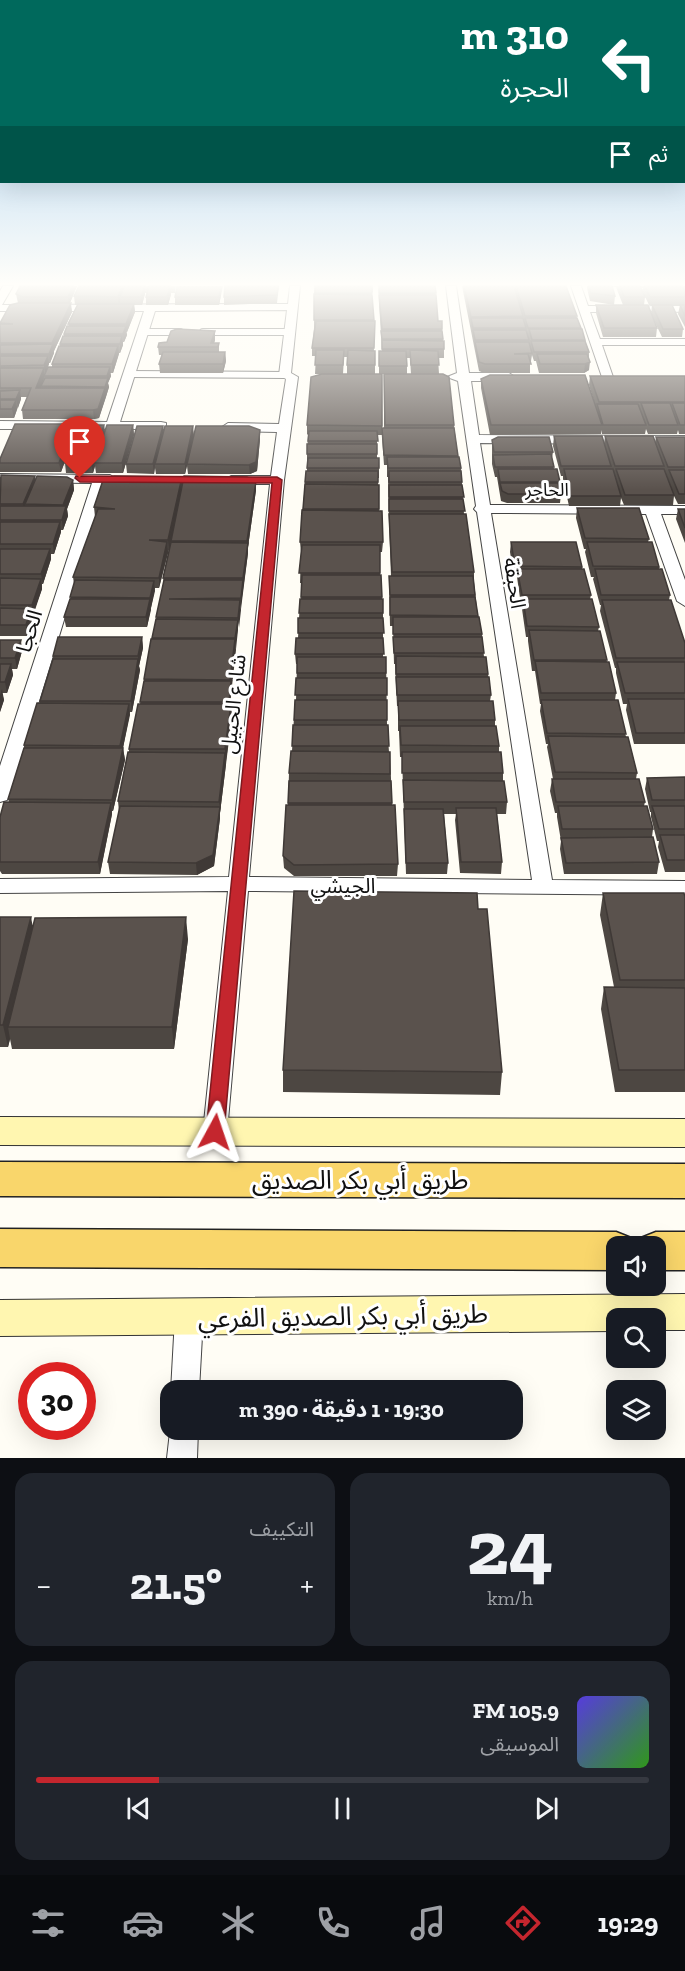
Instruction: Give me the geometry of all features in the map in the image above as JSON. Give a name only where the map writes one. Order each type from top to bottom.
[{"type":"main road","name":"طريق أبي بكر الصديق","points":[[0,1179],[685,1182]]},
{"type":"main road","points":[[0,1248],[606,1251]]},
{"type":"main road","points":[[666,1251],[685,1251]]},
{"type":"street","points":[[112,426],[136,354]]},
{"type":"street","name":"شارع الحبيل","points":[[215,1132],[277,480],[283,428],[293,376],[291,354]]},
{"type":"street","name":"الحبقة","points":[[461,354],[474,439],[481,509],[543,886]]},
{"type":"street","points":[[599,354],[607,377]]},
{"type":"street","points":[[441,377],[523,377]]},
{"type":"street","points":[[0,425],[180,427]]},
{"type":"street","points":[[214,427],[283,428]]},
{"type":"street","points":[[474,439],[685,440]]},
{"type":"street","points":[[0,478],[124,479]]},
{"type":"street","name":"الحجا","points":[[0,796],[100,479]]},
{"type":"street","points":[[218,480],[277,480]]},
{"type":"street","name":"الحاجر","points":[[481,509],[685,510]]},
{"type":"street","points":[[652,510],[684,594]]},
{"type":"street","name":"الجيشي","points":[[0,886],[237,884],[685,888]]},
{"type":"street","points":[[0,1131],[685,1133]]},
{"type":"street","name":"طريق أبي بكر الصديق الفرعي","points":[[0,1318],[685,1312]]},
{"type":"street","points":[[186,1380],[189,1318]]},
{"type":"street","points":[[182,1458],[183,1440]]},
{"type":"lane","points":[[129,374],[293,376]]},
{"type":"building","points":[[56,354],[115,354],[112,364],[52,364]]},
{"type":"building","points":[[162,354],[225,354],[223,364],[159,364]]},
{"type":"building","points":[[316,354],[344,354],[343,365],[315,365]]},
{"type":"building","points":[[348,354],[375,354],[375,365],[347,365]]},
{"type":"building","points":[[379,354],[406,354],[407,366],[379,366]]},
{"type":"building","points":[[410,354],[438,354],[439,365],[411,365]]},
{"type":"building","points":[[477,354],[528,354],[531,364],[485,364],[479,362]]},
{"type":"building","points":[[537,354],[587,354],[590,362],[585,364],[540,364]]},
{"type":"building","points":[[0,356],[48,356],[44,365],[0,366]]},
{"type":"building","points":[[48,367],[110,367],[107,376],[44,376]]},
{"type":"building","points":[[0,368],[44,368],[36,388],[105,388],[98,409],[22,410],[31,388],[0,388]]},
{"type":"building","points":[[322,374],[382,374],[382,426],[307,425],[311,377]]},
{"type":"building","points":[[384,374],[443,374],[449,377],[454,425],[385,425]]},
{"type":"building","points":[[490,375],[585,375],[602,425],[491,425],[481,379]]},
{"type":"building","points":[[590,376],[685,376],[685,402],[599,402]]},
{"type":"building","points":[[45,378],[108,378],[105,387],[41,386]]},
{"type":"building","points":[[20,390],[16,399],[0,399],[0,391]]},
{"type":"building","points":[[0,400],[16,400],[12,409],[0,409]]},
{"type":"building","points":[[641,403],[670,403],[678,425],[649,425]]},
{"type":"building","points":[[672,403],[685,403],[685,425],[680,425]]},
{"type":"building","points":[[597,404],[638,404],[646,425],[603,425]]},
{"type":"building","points":[[15,424],[73,424],[59,463],[0,463]]},
{"type":"building","points":[[78,425],[104,425],[91,463],[65,463]]},
{"type":"building","points":[[107,425],[133,425],[122,463],[94,463]]},
{"type":"building","points":[[137,426],[163,426],[153,464],[126,464]]},
{"type":"building","points":[[165,426],[193,426],[185,464],[155,464]]},
{"type":"building","points":[[196,426],[249,426],[260,430],[256,462],[249,465],[187,464]]},
{"type":"building","points":[[382,428],[454,428],[458,456],[384,455]]},
{"type":"building","points":[[309,431],[377,431],[378,441],[308,441]]},
{"type":"building","points":[[554,436],[602,436],[611,466],[561,466]]},
{"type":"building","points":[[605,436],[653,436],[664,466],[615,466]]},
{"type":"building","points":[[498,437],[549,437],[553,452],[494,452],[492,440]]},
{"type":"building","points":[[656,437],[685,437],[685,467],[668,467]]},
{"type":"building","points":[[307,444],[377,444],[377,454],[307,454]]},
{"type":"building","points":[[551,454],[554,467],[495,467],[493,455]]},
{"type":"building","points":[[387,457],[459,457],[461,468],[388,468]]},
{"type":"building","points":[[308,458],[379,458],[379,468],[307,468]]},
{"type":"building","points":[[498,469],[557,469],[560,482],[500,482]]},
{"type":"building","points":[[564,469],[613,469],[621,496],[570,496]]},
{"type":"building","points":[[616,469],[664,469],[674,495],[625,495]]},
{"type":"building","points":[[669,470],[685,470],[685,494],[679,494]]},
{"type":"building","points":[[306,471],[378,471],[378,482],[305,482]]},
{"type":"building","points":[[389,471],[461,471],[462,482],[389,482]]},
{"type":"building","points":[[1,475],[35,476],[23,504],[0,504]]},
{"type":"building","points":[[37,476],[67,477],[73,480],[63,505],[25,504]]},
{"type":"building","points":[[114,476],[182,477],[168,540],[149,540],[167,542],[159,578],[73,577],[98,509],[115,509],[94,507],[103,480]]},
{"type":"building","points":[[184,476],[247,477],[256,481],[247,541],[171,541]]},
{"type":"building","points":[[500,483],[558,483],[561,494],[508,494],[502,491]]},
{"type":"building","points":[[305,484],[379,485],[379,509],[303,509]]},
{"type":"building","points":[[389,485],[462,485],[464,497],[389,497]]},
{"type":"building","points":[[389,499],[463,499],[465,511],[389,511]]},
{"type":"building","points":[[0,506],[66,506],[62,520],[0,520]]},
{"type":"building","points":[[577,508],[639,508],[649,539],[585,538]]},
{"type":"building","points":[[678,509],[685,509],[685,528]]},
{"type":"building","points":[[302,510],[382,511],[383,542],[300,542]]},
{"type":"building","points":[[389,514],[466,514],[474,572],[392,572]]},
{"type":"building","points":[[0,522],[60,522],[53,544],[0,544]]},
{"type":"building","points":[[171,542],[248,543],[243,578],[163,578]]},
{"type":"building","points":[[511,542],[576,542],[582,567],[515,566]]},
{"type":"building","points":[[587,542],[652,542],[659,567],[593,566]]},
{"type":"building","points":[[302,545],[380,545],[380,573],[299,573]]},
{"type":"building","points":[[0,549],[50,549],[41,574],[0,574]]},
{"type":"building","points":[[517,569],[584,569],[591,595],[522,595]]},
{"type":"building","points":[[595,569],[662,569],[670,595],[601,595]]},
{"type":"building","points":[[302,575],[381,575],[382,597],[301,597]]},
{"type":"building","points":[[389,576],[473,576],[475,595],[390,595]]},
{"type":"building","points":[[0,578],[41,579],[32,605],[0,605]]},
{"type":"building","points":[[75,580],[154,581],[150,598],[70,597]]},
{"type":"building","points":[[164,580],[243,580],[241,598],[169,599],[240,600],[238,618],[156,617]]},
{"type":"building","points":[[390,597],[475,597],[478,616],[390,615]]},
{"type":"building","points":[[70,599],[150,599],[146,617],[64,617]]},
{"type":"building","points":[[300,599],[383,599],[383,613],[299,613]]},
{"type":"building","points":[[523,599],[592,599],[599,627],[527,626]]},
{"type":"building","points":[[602,600],[671,600],[685,643],[685,658],[616,658]]},
{"type":"building","points":[[0,608],[31,609],[26,625],[0,625]]},
{"type":"building","points":[[393,617],[479,617],[482,634],[393,634]]},
{"type":"building","points":[[298,618],[383,618],[384,633],[298,633]]},
{"type":"building","points":[[156,619],[238,620],[235,638],[152,638]]},
{"type":"building","points":[[529,630],[600,631],[607,660],[534,660]]},
{"type":"building","points":[[58,637],[142,637],[138,656],[53,656]]},
{"type":"building","points":[[393,637],[482,637],[484,653],[394,653]]},
{"type":"building","points":[[296,638],[383,638],[384,654],[295,654]]},
{"type":"building","points":[[151,639],[235,639],[230,680],[144,679]]},
{"type":"building","points":[[0,640],[21,640],[15,658],[0,658]]},
{"type":"building","points":[[396,656],[486,657],[488,674],[396,674]]},
{"type":"building","points":[[297,657],[386,657],[386,673],[297,673]]},
{"type":"building","points":[[53,659],[138,659],[131,701],[40,701]]},
{"type":"building","points":[[535,661],[609,662],[616,693],[541,693]]},
{"type":"building","points":[[617,662],[685,662],[685,693],[625,693]]},
{"type":"building","points":[[0,664],[11,664],[5,682],[0,682]]},
{"type":"building","points":[[396,677],[489,677],[491,695],[397,695]]},
{"type":"building","points":[[296,678],[387,678],[387,695],[295,695]]},
{"type":"building","points":[[144,681],[231,681],[229,702],[140,702]]},
{"type":"building","points":[[628,699],[685,699],[685,733],[636,733]]},
{"type":"building","points":[[295,700],[387,700],[387,720],[294,720]]},
{"type":"building","points":[[541,700],[618,700],[626,734],[547,733]]},
{"type":"building","points":[[398,701],[493,701],[495,720],[399,720]]},
{"type":"building","points":[[37,703],[129,704],[120,746],[24,745]]},
{"type":"building","points":[[138,704],[231,704],[225,749],[129,749]]},
{"type":"building","points":[[293,725],[388,725],[389,746],[292,746]]},
{"type":"building","points":[[400,726],[496,726],[499,746],[401,745]]},
{"type":"building","points":[[548,736],[628,737],[637,773],[555,772]]},
{"type":"building","points":[[24,748],[123,748],[112,800],[8,799]]},
{"type":"building","points":[[291,751],[390,752],[390,774],[289,773]]},
{"type":"building","points":[[128,752],[225,753],[219,802],[118,801]]},
{"type":"building","points":[[402,752],[501,752],[503,773],[402,773]]},
{"type":"building","points":[[685,777],[685,800],[652,800],[647,778]]},
{"type":"building","points":[[552,779],[639,779],[645,802],[556,802]]},
{"type":"building","points":[[403,780],[504,781],[507,802],[404,802]]},
{"type":"building","points":[[289,781],[391,781],[392,803],[288,803]]},
{"type":"building","points":[[4,802],[111,803],[98,862],[0,862],[0,817]]},
{"type":"building","points":[[286,805],[395,805],[398,864],[294,865],[283,856]]},
{"type":"building","points":[[120,806],[220,807],[213,855],[196,863],[108,862]]},
{"type":"building","points":[[558,806],[647,806],[653,829],[562,829]]},
{"type":"building","points":[[652,806],[685,806],[685,829],[659,829]]},
{"type":"building","points":[[456,808],[496,808],[502,862],[461,862]]},
{"type":"building","points":[[404,809],[443,809],[448,863],[406,863]]},
{"type":"building","points":[[660,835],[685,835],[685,860],[667,860]]},
{"type":"building","points":[[653,837],[659,862],[566,863],[561,838]]},
{"type":"building","points":[[294,891],[477,893],[478,909],[487,909],[502,1072],[283,1070]]},
{"type":"building","points":[[603,893],[684,893],[685,980],[620,980]]},
{"type":"building","points":[[0,917],[31,917],[3,1025],[0,1025]]},
{"type":"building","points":[[186,917],[172,1027],[8,1027],[35,918]]},
{"type":"building","points":[[604,987],[685,988],[685,1070],[619,1070]]},
{"type":"route","points":[[80,478],[277,480],[215,1132]]}]
